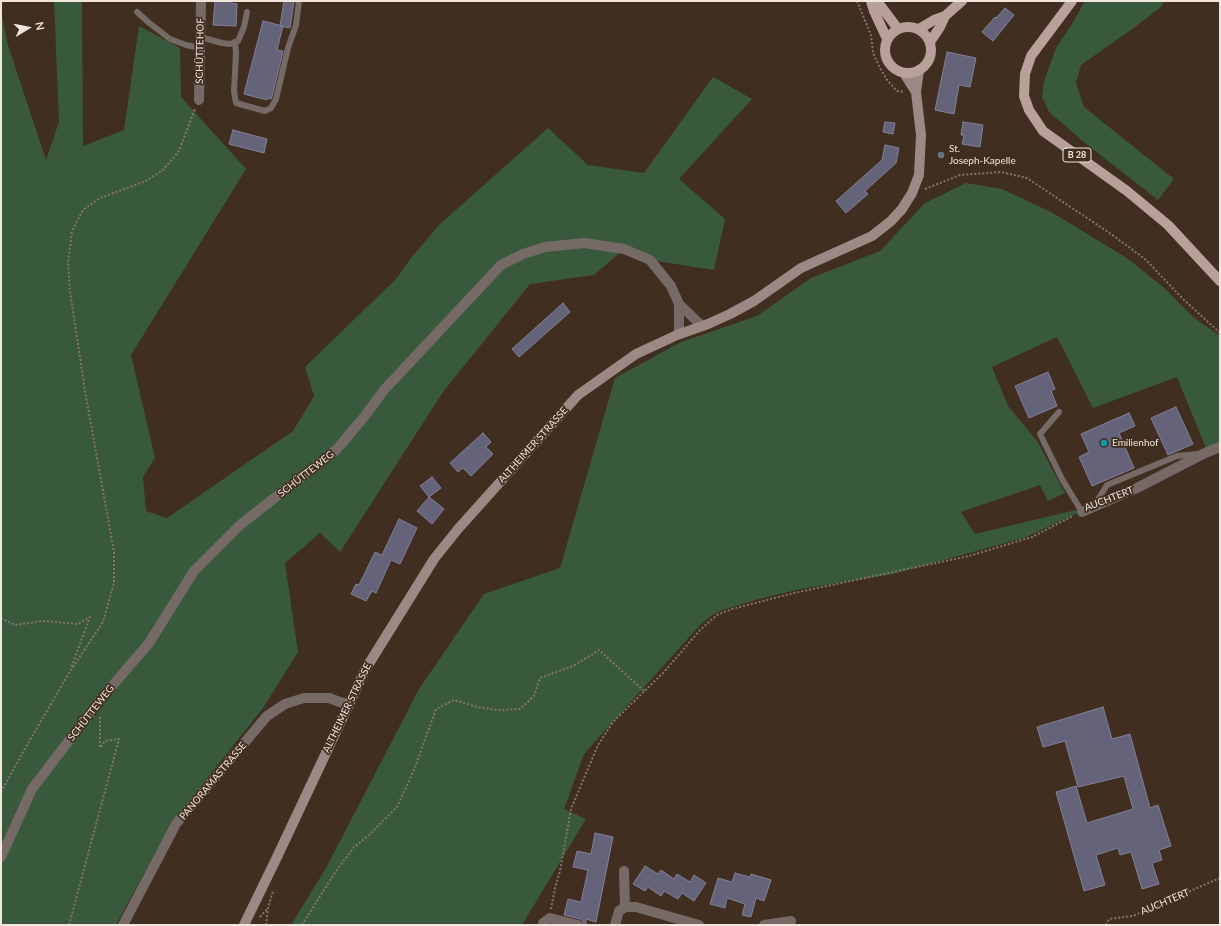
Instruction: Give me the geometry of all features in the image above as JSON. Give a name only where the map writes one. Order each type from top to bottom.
[{"type":"main road","points":[[871,1],[887,39]]},
{"type":"main road","points":[[877,1],[898,29]]},
{"type":"main road","points":[[919,29],[934,20],[945,16],[962,1]]},
{"type":"main road","name":"B 28","points":[[1072,1],[1031,56],[1025,74],[1024,96],[1029,110],[1043,131],[1127,191],[1168,225],[1220,281]]},
{"type":"main road","points":[[930,42],[945,16]]},
{"type":"main road","points":[[912,27],[919,29],[926,35],[930,42],[930,58],[919,70],[912,73],[904,73],[897,70],[887,60],[885,46],[887,39],[898,29],[912,27]]},
{"type":"street","name":"SCHÜTTEHOF","points":[[199,100],[201,1]]},
{"type":"street","name":"ALTHEIMER STRASSE","points":[[244,925],[365,670],[434,559],[458,529],[578,395],[636,354],[679,334],[730,314],[754,301],[801,268],[872,236],[891,221],[902,209],[912,193],[919,176],[921,154],[920,119],[916,92],[919,70]]},
{"type":"street","name":"ALTHEIMER STRASSE","points":[[904,73],[916,92]]},
{"type":"street","name":"SCHÜTTEWEG","points":[[1,857],[32,789],[100,700],[149,643],[194,571],[240,525],[337,449],[364,418],[384,390],[501,265],[523,254],[545,247],[584,243],[624,249],[650,260],[671,286],[680,304],[702,326]]},
{"type":"street","name":"SCHÜTTEWEG","points":[[679,334],[680,304]]},
{"type":"street","name":"AUCHTERT","points":[[1082,512],[1137,488],[1205,453],[1220,447]]},
{"type":"street","name":"PANORAMASTRASSE","points":[[123,925],[176,824],[267,716],[285,704],[304,698],[329,698],[348,705]]},
{"type":"street","points":[[624,871],[625,907]]},
{"type":"street","points":[[615,925],[619,911],[625,907],[636,907],[699,925]]},
{"type":"street","points":[[546,922],[578,925]]},
{"type":"street","points":[[764,925],[793,923]]},
{"type":"lane","points":[[235,42],[236,53],[234,91],[236,103],[265,111],[271,108],[276,99],[288,48],[296,25],[299,1]]},
{"type":"lane","points":[[137,12],[170,39],[186,46],[200,48]]},
{"type":"lane","points":[[200,37],[222,44],[230,44],[238,41],[244,27],[247,12]]},
{"type":"lane","name":"AUCHTERT","points":[[1060,412],[1040,434],[1062,479],[1082,512]]},
{"type":"lane","points":[[1093,506],[1107,485],[1177,456],[1205,453]]},
{"type":"path","points":[[857,1],[871,35],[873,53],[887,80],[897,91]]},
{"type":"path","points":[[1,792],[69,673],[103,622],[114,583],[114,552],[85,391],[70,291],[68,263],[72,230],[82,210],[100,198],[146,181],[163,170],[179,151],[199,100]]},
{"type":"path","points":[[912,193],[932,187],[960,175],[1001,172],[1027,178],[1111,234],[1145,259],[1183,299],[1220,333]]},
{"type":"path","points":[[546,922],[560,871],[571,809],[598,745],[614,722],[664,672],[700,630],[718,615],[732,609],[794,593],[969,556],[1032,537],[1082,512]]},
{"type":"path","points":[[1,618],[15,625],[43,621],[78,624],[90,617],[69,673]]},
{"type":"path","points":[[302,925],[336,871],[354,847],[368,836],[397,808],[414,770],[436,709],[454,700],[476,708],[497,710],[520,709],[534,696],[540,678],[573,666],[599,650],[644,691]]},
{"type":"path","points":[[69,925],[119,739],[104,741],[100,748],[100,700]]},
{"type":"path","name":"AUCHTERT","points":[[1106,925],[1109,919],[1133,916],[1220,878]]},
{"type":"path","points":[[258,921],[268,908]]},
{"type":"green space","points":[[54,1],[82,1],[83,146],[124,130],[139,26],[180,48],[181,97],[246,169],[131,355],[155,458],[143,477],[146,511],[167,518],[293,431],[314,396],[305,367],[397,278],[411,258],[440,224],[548,128],[588,165],[644,173],[713,77],[752,99],[679,179],[725,219],[714,270],[650,260],[624,249],[594,275],[530,284],[443,392],[340,552],[320,533],[285,563],[298,652],[263,708],[171,824],[116,925],[1,925],[1,10],[7,42],[46,160],[59,122]]},
{"type":"green space","points":[[1085,1],[1164,1],[1161,7],[1081,65],[1076,83],[1084,107],[1174,179],[1158,200],[1085,143],[1049,112],[1042,97],[1044,81],[1056,48]]},
{"type":"green space","points":[[966,183],[1002,189],[1051,212],[1127,258],[1163,287],[1193,317],[1220,336],[1220,445],[1207,451],[1177,377],[1093,408],[1057,337],[992,367],[1008,406],[1037,441],[1065,493],[1048,501],[1040,485],[961,512],[975,534],[1076,510],[1078,513],[1024,538],[893,574],[801,589],[759,599],[712,615],[701,624],[584,754],[564,809],[586,819],[522,925],[291,925],[326,868],[419,689],[484,594],[560,568],[615,378],[681,342],[757,316],[811,278],[880,251],[925,203]]},
{"type":"building","points":[[216,1],[231,1],[231,3],[237,4],[236,26],[213,25]]},
{"type":"building","points":[[284,1],[294,1],[290,28],[280,26]]},
{"type":"building","points":[[1005,8],[1014,15],[993,41],[982,32]]},
{"type":"building","points":[[263,21],[283,26],[277,50],[283,51],[272,97],[271,99],[267,98],[267,100],[244,94]]},
{"type":"building","points":[[947,52],[976,58],[970,87],[959,85],[954,114],[935,110]]},
{"type":"building","points":[[885,122],[895,123],[893,134],[883,132]]},
{"type":"building","points":[[963,122],[983,125],[980,147],[962,144],[964,135],[961,135]]},
{"type":"building","points":[[233,130],[267,139],[264,153],[229,144]]},
{"type":"building","points":[[885,145],[899,148],[896,163],[865,191],[868,194],[846,213],[836,201],[882,160]]},
{"type":"building","points":[[563,303],[570,312],[519,357],[512,349]]},
{"type":"building","points":[[1048,372],[1055,389],[1051,391],[1057,406],[1029,418],[1015,386]]},
{"type":"building","points":[[1176,407],[1193,444],[1168,455],[1151,418]]},
{"type":"building","name":"Emilienhof","points":[[1129,413],[1135,426],[1119,433],[1134,468],[1092,486],[1079,457],[1089,452],[1081,434]]},
{"type":"building","points":[[483,433],[491,442],[486,447],[493,454],[471,476],[463,468],[458,472],[450,463]]},
{"type":"building","points":[[432,477],[441,488],[429,497],[420,486]]},
{"type":"building","points":[[429,497],[444,509],[432,524],[417,511]]},
{"type":"building","points":[[399,519],[417,528],[400,564],[391,560],[376,593],[372,591],[366,601],[351,594],[356,584],[359,585],[375,552],[382,555]]},
{"type":"building","points":[[1103,707],[1112,739],[1130,734],[1150,808],[1158,805],[1171,846],[1159,850],[1162,860],[1152,863],[1159,884],[1142,889],[1131,852],[1120,855],[1118,848],[1096,855],[1105,885],[1084,891],[1056,792],[1076,786],[1087,823],[1133,809],[1124,776],[1078,787],[1065,741],[1043,747],[1037,727]]},
{"type":"building","points":[[595,833],[613,837],[596,922],[586,919],[586,925],[584,925],[583,921],[580,919],[564,915],[568,899],[581,902],[588,870],[573,867],[577,851],[591,854]]},
{"type":"building","points":[[645,866],[658,874],[661,870],[674,879],[677,874],[690,882],[694,875],[706,883],[694,901],[682,893],[678,899],[664,891],[661,896],[648,887],[645,891],[633,884]]},
{"type":"building","points":[[735,873],[750,877],[751,874],[771,880],[764,901],[756,898],[751,917],[742,915],[745,904],[727,898],[725,908],[710,904],[718,878],[732,882]]},
{"type":"place","name":"St. Joseph-Kapelle","points":[[941,155]]},
{"type":"place","name":"Emilienhof","points":[[1104,443]]}]
